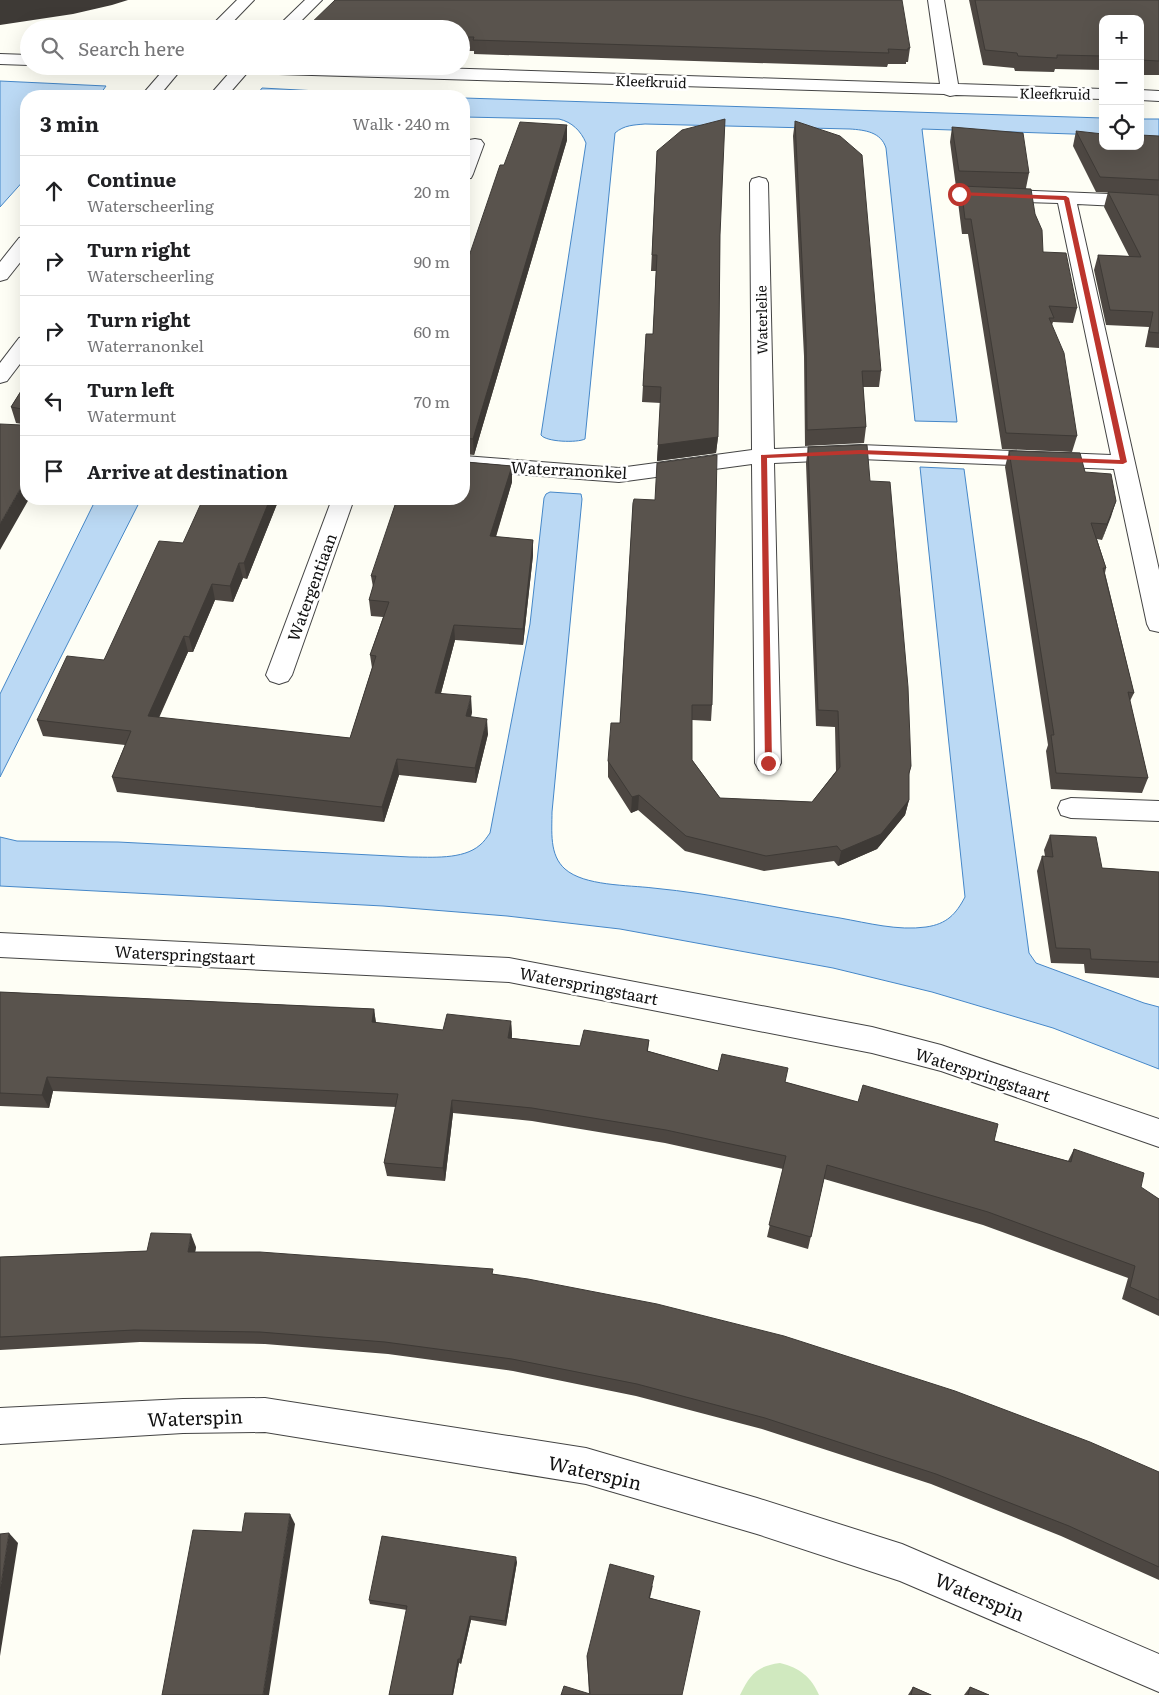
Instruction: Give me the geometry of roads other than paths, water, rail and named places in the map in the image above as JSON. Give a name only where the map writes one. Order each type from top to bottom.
[{"type":"street","points":[[225,20],[246,0]]},
{"type":"street","points":[[293,20],[314,0]]},
{"type":"street","points":[[936,0],[950,91]]},
{"type":"street","points":[[0,59],[20,60]]},
{"type":"street","points":[[155,90],[168,75]]},
{"type":"street","points":[[223,90],[237,75]]},
{"type":"street","name":"Kleefkruid","points":[[470,75],[950,91],[1099,94]]},
{"type":"street","points":[[1144,95],[1159,96]]},
{"type":"street","points":[[470,158],[475,144]]},
{"type":"street","name":"Waterlelie","points":[[758,183],[768,763]]},
{"type":"street","points":[[959,194],[1159,202]]},
{"type":"street","points":[[1066,198],[1159,624]]},
{"type":"street","points":[[0,275],[20,250]]},
{"type":"street","points":[[0,377],[20,350]]},
{"type":"street","name":"Waterranonkel","points":[[470,463],[619,475],[763,456],[860,452],[1123,462]]},
{"type":"street","name":"Watergentiaan","points":[[279,675],[341,505]]},
{"type":"street","points":[[1071,808],[1159,811]]},
{"type":"street","name":"Waterspringstaart","points":[[0,945],[509,970],[872,1040],[941,1058],[1159,1133]]},
{"type":"street","name":"Waterspin","points":[[0,1426],[182,1416],[265,1415],[586,1466],[757,1516],[902,1563],[1159,1673]]},
{"type":"water","points":[[0,81],[106,86],[103,90],[20,90],[20,185],[0,207]]},
{"type":"water","points":[[262,88],[299,90],[260,90]]},
{"type":"water","points":[[470,98],[1099,118],[1099,135],[922,129],[957,422],[915,421],[886,148],[880,138],[867,131],[850,129],[645,124],[622,128],[615,133],[585,439],[562,441],[549,439],[541,435],[586,143],[576,128],[568,122],[559,119],[470,117]]},
{"type":"water","points":[[1144,119],[1159,119],[1159,137],[1144,136]]},
{"type":"water","points":[[920,467],[964,469],[1029,953],[1036,963],[1159,1007],[1159,1069],[1053,1028],[932,992],[833,968],[620,929],[507,916],[383,906],[0,886],[0,837],[17,841],[118,842],[410,857],[456,855],[473,850],[480,845],[490,833],[530,624],[544,498],[550,492],[581,494],[582,499],[552,812],[552,842],[556,857],[565,869],[573,875],[595,882],[700,894],[872,924],[915,928],[933,926],[945,921],[954,913],[965,897]]},
{"type":"water","points":[[93,505],[138,505],[0,777],[0,694]]}]
